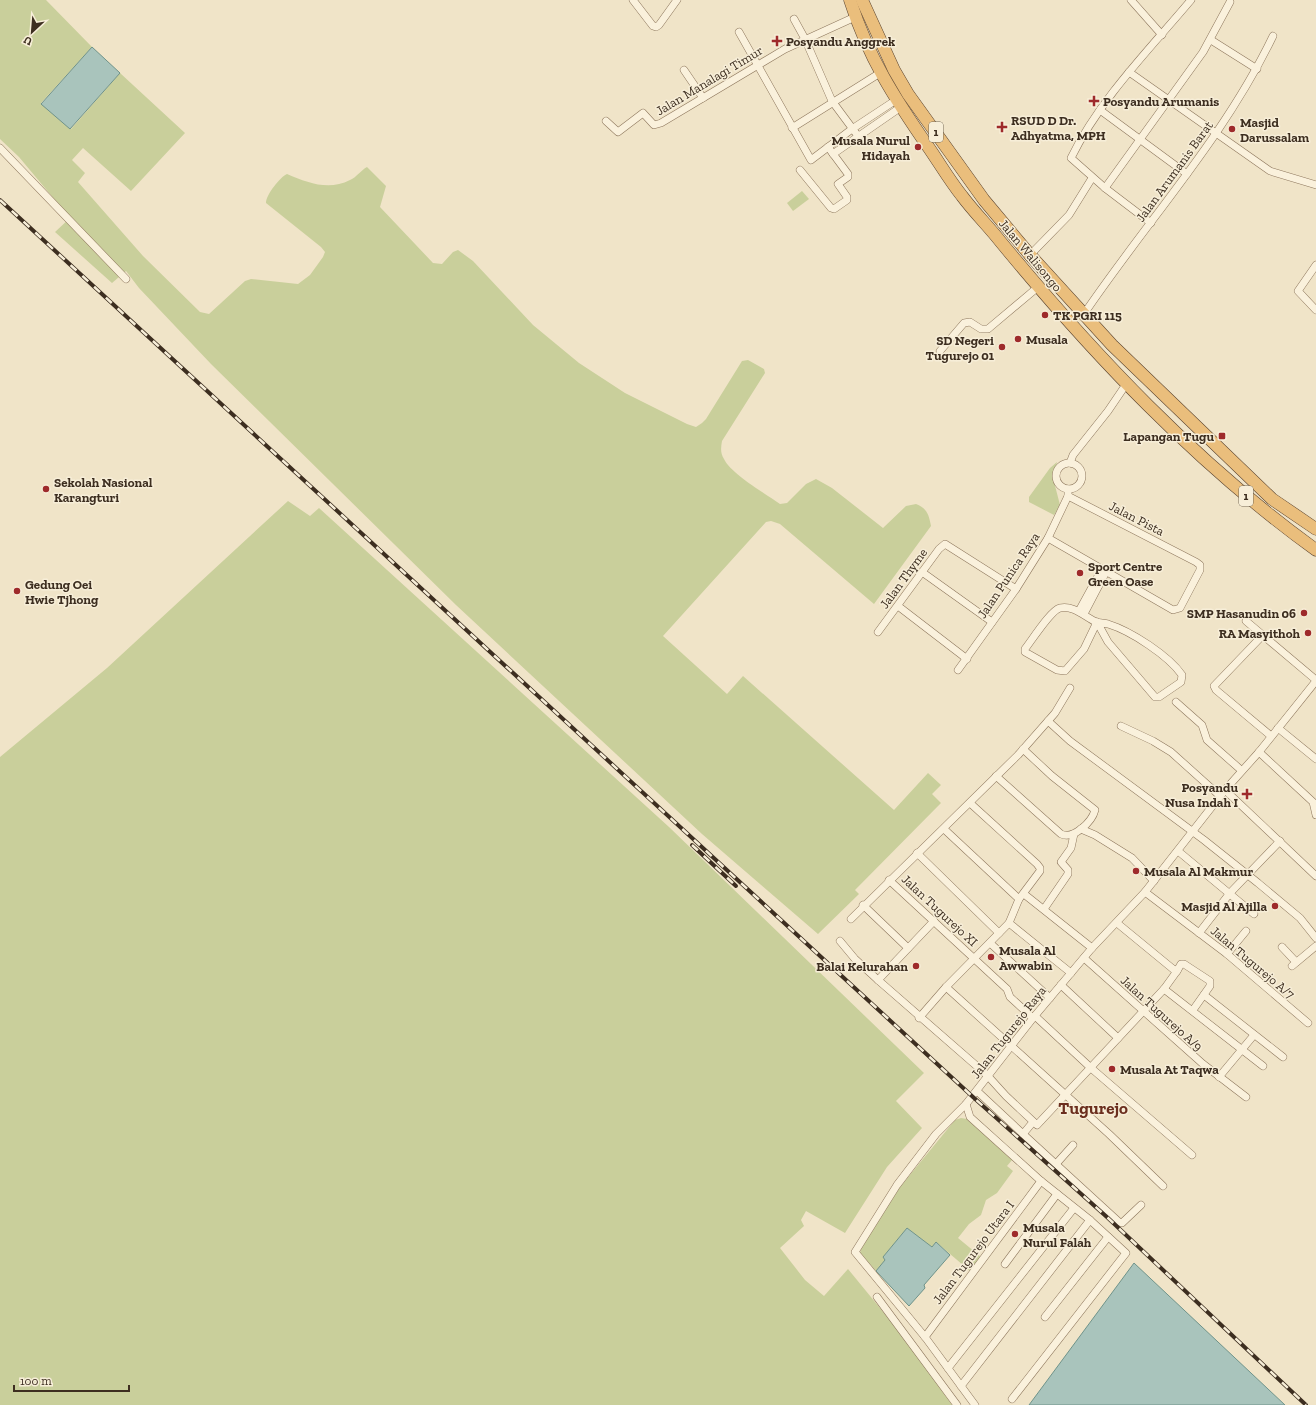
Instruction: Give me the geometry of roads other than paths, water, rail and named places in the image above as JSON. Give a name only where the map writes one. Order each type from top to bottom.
[{"type":"highway","name":"Jalan Walisongo","points":[[850,0],[855,17],[880,73],[898,104],[963,197],[1038,287],[1127,383],[1181,436],[1270,517],[1316,550]]},
{"type":"highway","name":"Jalan Walisongo","points":[[862,0],[894,70],[908,94],[984,200],[1030,255],[1112,345],[1272,499],[1316,529]]},
{"type":"highway","points":[[1181,436],[1193,423]]},
{"type":"street","points":[[633,0],[653,26],[656,27],[677,0]]},
{"type":"street","points":[[1131,0],[1162,35]]},
{"type":"street","points":[[1151,223],[1092,178],[1072,161],[1072,157],[1100,110],[1129,72],[1191,0]]},
{"type":"street","points":[[1105,188],[1211,40],[1230,2]]},
{"type":"street","name":"Jalan Manalagi Timur","points":[[606,121],[618,132],[642,113],[655,125],[703,98],[758,64],[805,39],[855,17]]},
{"type":"street","points":[[794,19],[805,39],[832,102],[858,136]]},
{"type":"street","points":[[740,32],[811,160],[852,129],[898,104]]},
{"type":"street","name":"Jalan Arumanis Barat","points":[[1084,314],[1217,134],[1257,69],[1273,36]]},
{"type":"street","points":[[1211,40],[1257,69]]},
{"type":"street","points":[[684,70],[703,98]]},
{"type":"street","points":[[1129,72],[1270,171],[1316,186]]},
{"type":"street","points":[[792,128],[880,73]]},
{"type":"street","points":[[833,154],[898,104]]},
{"type":"street","points":[[1100,110],[1187,174]]},
{"type":"street","points":[[0,148],[126,279]]},
{"type":"street","points":[[800,170],[831,208],[834,209],[848,198],[838,184],[848,176],[847,171],[828,148]]},
{"type":"street","points":[[1030,255],[1069,215],[1092,178]]},
{"type":"street","points":[[1316,265],[1298,291],[1316,310]]},
{"type":"street","points":[[940,351],[964,323],[970,322],[981,329],[988,329],[1038,287]]},
{"type":"street","points":[[1070,463],[1073,455],[1108,411],[1127,383]]},
{"type":"street","points":[[1070,463],[1079,468],[1082,477],[1078,486],[1068,493],[1059,485],[1056,475],[1060,466],[1070,463]]},
{"type":"street","name":"Jalan Punica Raya","points":[[958,670],[1016,589],[1048,538],[1068,493]]},
{"type":"street","name":"Jalan Pista","points":[[1068,493],[1200,565],[1200,570],[1180,608],[1173,610],[1104,571]]},
{"type":"street","points":[[1048,538],[1104,571],[1082,612]]},
{"type":"street","name":"Jalan Thyme","points":[[878,632],[939,549],[945,544],[1016,589]]},
{"type":"street","points":[[922,572],[992,622]]},
{"type":"street","points":[[898,606],[967,659]]},
{"type":"street","points":[[1097,622],[1084,649],[1065,671],[1057,670],[1025,652],[1025,649],[1054,611],[1064,607],[1082,612],[1097,622],[1108,624],[1122,630],[1165,656],[1182,675],[1181,682],[1159,697],[1155,697],[1108,642],[1097,622]]},
{"type":"street","points":[[1246,621],[1316,681]]},
{"type":"street","points":[[1263,635],[1232,668],[1214,684],[1216,690],[1271,736]]},
{"type":"street","name":"Jalan Tugurejo Raya","points":[[925,1337],[855,1252],[901,1179],[936,1134],[977,1091],[987,1075],[1011,1045],[1092,948],[1145,892],[1222,793],[1258,752],[1316,681]]},
{"type":"street","points":[[851,919],[863,905],[944,829],[1023,749],[1048,721],[1070,688]]},
{"type":"street","points":[[1176,702],[1202,725],[1207,740],[1241,770]]},
{"type":"street","points":[[1048,721],[1074,744],[1248,875],[1300,918],[1316,938]]},
{"type":"street","points":[[1121,726],[1153,741],[1171,752],[1280,841],[1316,876]]},
{"type":"street","points":[[1278,728],[1316,759]]},
{"type":"street","points":[[996,776],[1061,834],[1067,836],[1074,834],[1081,829],[1095,810],[1052,776],[1023,749]]},
{"type":"street","points":[[1258,752],[1314,802],[1316,815]]},
{"type":"street","points":[[919,1018],[946,987],[1009,924],[1021,897],[1037,876],[1040,868],[970,803]]},
{"type":"street","points":[[944,829],[1021,897],[1044,909],[1092,948]]},
{"type":"street","points":[[1081,829],[1095,835],[1132,858],[1154,881]]},
{"type":"street","points":[[1044,909],[1068,874],[1068,870],[1061,862],[1071,848],[1074,834]]},
{"type":"street","points":[[1199,933],[1230,893],[1280,841]]},
{"type":"street","points":[[1178,850],[1254,914]]},
{"type":"street","points":[[917,853],[999,933]]},
{"type":"street","name":"Jalan Tugurejo XI","points":[[889,880],[1007,989],[1010,997],[1192,1155]]},
{"type":"street","name":"Jalan Tugurejo A/7","points":[[1145,892],[1227,954],[1308,1023]]},
{"type":"street","points":[[863,905],[908,948]]},
{"type":"street","points":[[878,980],[934,921]]},
{"type":"street","points":[[1117,923],[1177,971]]},
{"type":"street","points":[[1009,924],[1071,974]]},
{"type":"street","points":[[1227,954],[1246,931]]},
{"type":"street","points":[[840,941],[878,980],[919,1018],[987,1075],[1036,1123]]},
{"type":"street","points":[[990,943],[1050,998]]},
{"type":"street","points":[[1282,947],[1294,964],[1316,946]]},
{"type":"street","name":"Jalan Tugurejo A/9","points":[[1084,958],[1142,1012],[1246,1097]]},
{"type":"street","points":[[1023,1134],[1065,1095],[1091,1068],[1164,989],[1181,964],[1184,964],[1210,981],[1210,986],[1193,1010]]},
{"type":"street","points":[[1061,985],[1118,1038]]},
{"type":"street","points":[[946,987],[1163,1186]]},
{"type":"street","points":[[1164,989],[1193,1010],[1263,1066]]},
{"type":"street","points":[[1204,995],[1283,1057]]},
{"type":"street","points":[[1219,1076],[1254,1035]]},
{"type":"street","points":[[977,1091],[1119,1222],[1122,1223],[1140,1205]]},
{"type":"street","points":[[966,1104],[970,1117],[1041,1181],[1090,1220],[1126,1253],[1012,1400]]},
{"type":"street","points":[[1056,1164],[1073,1145]]},
{"type":"street","name":"Jalan Tugurejo Utara I","points":[[925,1337],[1041,1181]]},
{"type":"street","points":[[1005,1264],[1057,1194]]},
{"type":"street","points":[[948,1368],[1074,1208]]},
{"type":"street","points":[[961,1386],[1090,1220]]},
{"type":"street","points":[[1045,1317],[1108,1237]]},
{"type":"street","points":[[876,1297],[957,1405]]},
{"type":"street","points":[[925,1337],[975,1405]]},
{"type":"water","points":[[92,47],[120,73],[70,129],[41,104]]},
{"type":"water","points":[[907,1228],[932,1247],[936,1242],[950,1255],[924,1285],[925,1288],[909,1306],[876,1271],[885,1260],[883,1257]]},
{"type":"water","points":[[1134,1263],[1285,1405],[1029,1405]]},
{"type":"railway","points":[[0,200],[973,1097],[1108,1218],[1306,1405]]},
{"type":"railway","points":[[692,845],[736,886]]},
{"type":"place","name":"Posyandu Anggrek","points":[[777,41]]},
{"type":"place","name":"Posyandu Arumanis","points":[[1094,101]]},
{"type":"place","name":"RSUD D Dr. Adhyatma, MPH","points":[[1002,127]]},
{"type":"place","name":"Masjid Darussalam","points":[[1232,129]]},
{"type":"place","name":"Musala Nurul Hidayah","points":[[918,147]]},
{"type":"place","name":"TK PGRI 115","points":[[1045,315]]},
{"type":"place","name":"Musala","points":[[1018,339]]},
{"type":"place","name":"SD Negeri Tugurejo 01","points":[[1002,347]]},
{"type":"place","name":"Lapangan Tugu","points":[[1222,436]]},
{"type":"place","name":"Sekolah Nasional Karangturi","points":[[46,489]]},
{"type":"place","name":"Sport Centre Green Oase","points":[[1080,573]]},
{"type":"place","name":"Gedung Oei Hwie Tjhong","points":[[17,591]]},
{"type":"place","name":"SMP Hasanudin 06","points":[[1304,613]]},
{"type":"place","name":"RA Masyithoh","points":[[1308,633]]},
{"type":"place","name":"Posyandu Nusa Indah I","points":[[1247,794]]},
{"type":"place","name":"Musala Al Makmur","points":[[1136,871]]},
{"type":"place","name":"Masjid Al Ajilla","points":[[1275,906]]},
{"type":"place","name":"Musala Al Awwabin","points":[[991,957]]},
{"type":"place","name":"Balai Kelurahan","points":[[916,966]]},
{"type":"place","name":"Musala At Taqwa","points":[[1112,1069]]},
{"type":"place","name":"Musala Nurul Falah","points":[[1015,1234]]},
{"type":"district","name":"Tugurejo","points":[[1093,1108]]}]
